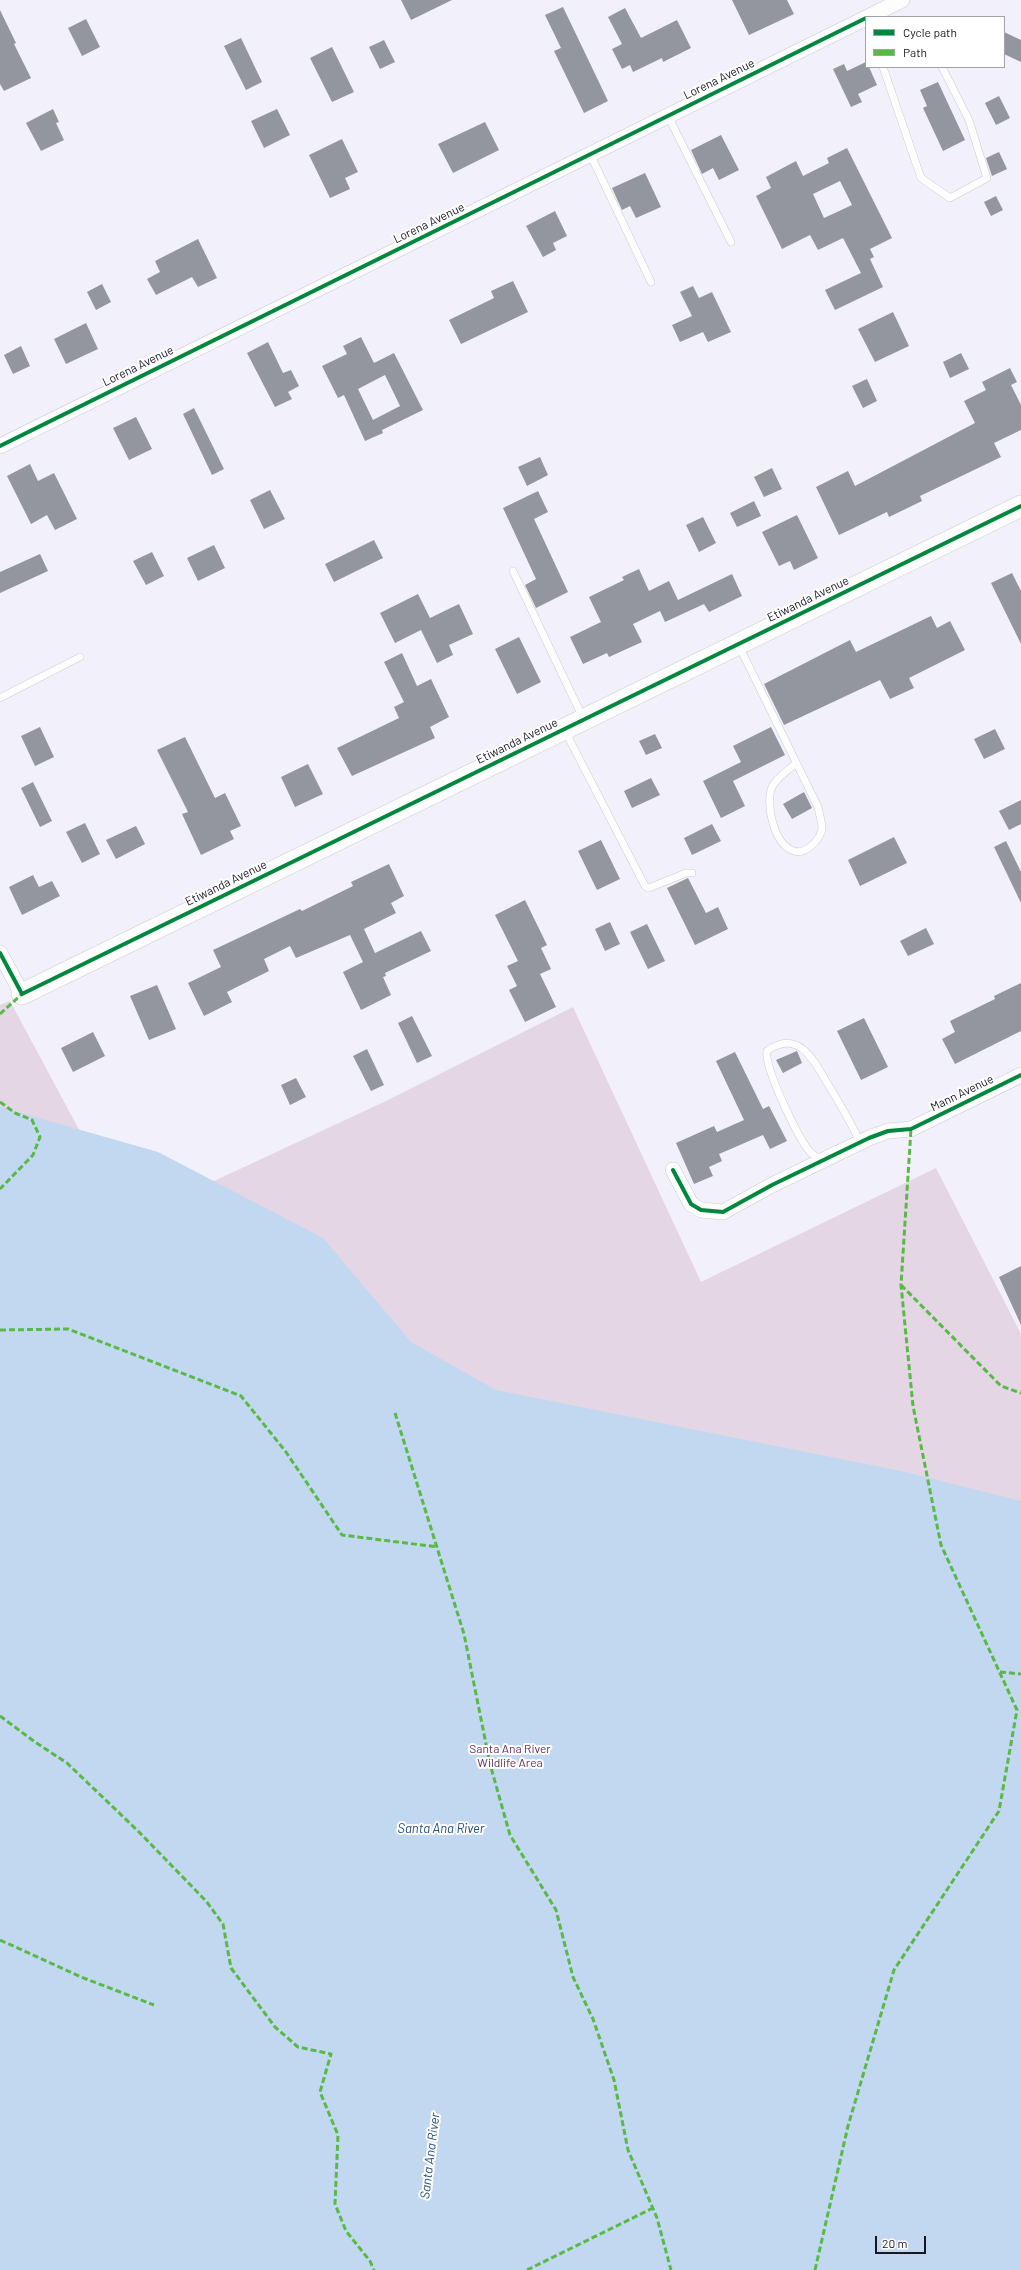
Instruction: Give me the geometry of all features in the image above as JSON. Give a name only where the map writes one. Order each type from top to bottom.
[{"type":"street","name":"Lorena Avenue","points":[[874,16],[902,0]]},
{"type":"street","name":"Lorena Avenue","points":[[0,446],[590,154],[865,21]]},
{"type":"street","name":"Etiwanda Avenue","points":[[22,994],[1021,506]]},
{"type":"street","points":[[0,953],[22,994]]},
{"type":"street","name":"Mann Avenue","points":[[860,1142],[888,1131],[911,1129],[1021,1075]]},
{"type":"street","points":[[673,1170],[691,1204],[702,1210],[723,1212],[860,1142]]},
{"type":"lane","points":[[882,68],[921,178],[950,198],[987,178],[969,120],[943,68]]},
{"type":"lane","points":[[668,116],[731,242]]},
{"type":"lane","points":[[590,154],[651,282]]},
{"type":"lane","points":[[514,571],[584,720]]},
{"type":"lane","points":[[738,644],[818,807],[822,828],[816,841],[805,851],[794,852],[784,844],[778,835],[771,818],[769,802],[773,786],[796,764]]},
{"type":"lane","points":[[0,698],[80,658]]},
{"type":"lane","points":[[564,729],[645,886],[649,888],[686,873],[692,873]]},
{"type":"lane","points":[[822,1161],[810,1151],[797,1131],[770,1072],[766,1058],[767,1051],[775,1045],[788,1042],[801,1047],[815,1060],[841,1102],[860,1142]]},
{"type":"green space","name":"Santa Ana River","points":[[10,1001],[128,1221],[386,1101],[573,1007],[701,1282],[936,1168],[1021,1334],[1021,2270],[0,2270],[0,1005]]},
{"type":"water","name":"Santa Ana River","points":[[0,1107],[158,1152],[323,1238],[411,1342],[496,1390],[901,1471],[1021,1501],[1021,2270],[0,2270]]},
{"type":"building","points":[[401,0],[452,0],[411,20]]},
{"type":"building","points":[[732,0],[787,0],[794,14],[749,35]]},
{"type":"building","points":[[563,7],[608,101],[584,113],[554,51],[561,48],[545,15]]},
{"type":"building","points":[[625,8],[641,38],[677,20],[691,48],[663,62],[662,58],[633,72],[630,65],[622,69],[612,49],[622,44],[608,17]]},
{"type":"building","points":[[0,10],[16,43],[14,44],[31,78],[4,91],[0,84]]},
{"type":"building","points":[[86,19],[100,47],[82,56],[68,28]]},
{"type":"building","points":[[1005,32],[1021,40],[1021,62],[1005,54]]},
{"type":"building","points":[[241,38],[262,82],[246,90],[224,46]]},
{"type":"building","points":[[384,40],[395,62],[380,69],[369,47]]},
{"type":"building","points":[[332,47],[354,92],[332,102],[310,58]]},
{"type":"building","points":[[865,62],[865,68],[869,68],[877,85],[858,94],[862,102],[851,107],[833,69],[844,64],[847,71]]},
{"type":"building","points":[[938,82],[965,140],[943,151],[923,108],[927,106],[920,90]]},
{"type":"building","points":[[999,96],[1010,118],[996,125],[985,103]]},
{"type":"building","points":[[53,109],[59,122],[56,123],[64,140],[41,151],[26,123]]},
{"type":"building","points":[[277,109],[290,135],[264,148],[251,121]]},
{"type":"building","points":[[485,122],[499,150],[453,173],[438,144]]},
{"type":"building","points":[[721,135],[739,170],[719,180],[713,168],[702,174],[691,150]]},
{"type":"building","points":[[342,139],[358,172],[345,178],[350,189],[330,198],[309,155]]},
{"type":"building","points":[[847,148],[892,238],[870,249],[874,257],[870,259],[883,287],[835,310],[825,290],[861,273],[843,238],[818,250],[810,235],[782,249],[756,196],[771,188],[766,177],[796,161],[803,176],[829,163],[827,158]],"holes":[[[840,181],[852,205],[824,218],[813,194]]]},
{"type":"building","points":[[999,152],[1007,169],[992,176],[986,158]]},
{"type":"building","points":[[645,173],[661,207],[636,218],[630,206],[622,210],[612,188]]},
{"type":"building","points":[[996,196],[1003,210],[991,216],[984,202]]},
{"type":"building","points":[[555,211],[567,236],[553,243],[556,250],[543,257],[526,226]]},
{"type":"building","points":[[198,239],[217,278],[198,287],[192,277],[156,295],[147,279],[160,272],[155,261]]},
{"type":"building","points":[[513,281],[528,312],[461,344],[449,320],[494,298],[491,291]]},
{"type":"building","points":[[102,284],[111,302],[96,310],[87,292]]},
{"type":"building","points":[[693,286],[699,298],[712,292],[731,332],[708,342],[703,332],[680,342],[672,325],[692,316],[680,292]]},
{"type":"building","points":[[893,312],[909,346],[875,362],[858,329]]},
{"type":"building","points":[[86,323],[98,349],[66,364],[54,339]]},
{"type":"building","points":[[361,337],[374,363],[394,353],[423,410],[382,430],[383,433],[365,441],[344,395],[338,398],[322,366],[347,354],[343,346]],"holes":[[[385,375],[400,406],[373,420],[358,389]]]},
{"type":"building","points":[[268,342],[283,373],[291,370],[299,386],[288,392],[292,399],[275,407],[247,353]]},
{"type":"building","points":[[21,346],[30,366],[13,374],[4,355]]},
{"type":"building","points":[[961,353],[969,369],[950,378],[943,362]]},
{"type":"building","points":[[1010,368],[1017,382],[1011,385],[1021,405],[1021,430],[994,443],[1001,457],[920,496],[922,501],[889,517],[887,512],[839,535],[816,487],[848,471],[855,486],[975,423],[964,401],[986,390],[982,382]]},
{"type":"building","points":[[867,379],[877,401],[863,408],[852,386]]},
{"type":"building","points":[[194,408],[224,469],[212,475],[183,414]]},
{"type":"building","points":[[136,417],[152,449],[129,460],[113,428]]},
{"type":"building","points":[[540,457],[548,475],[527,486],[518,467]]},
{"type":"building","points":[[30,464],[38,481],[54,473],[77,519],[55,530],[47,515],[31,524],[7,476]]},
{"type":"building","points":[[772,468],[782,489],[764,497],[754,477]]},
{"type":"building","points":[[270,490],[285,519],[264,529],[250,500]]},
{"type":"building","points":[[538,491],[548,512],[534,519],[568,592],[536,608],[525,585],[536,579],[503,508]]},
{"type":"building","points":[[754,501],[761,516],[737,527],[730,513]]},
{"type":"building","points":[[797,515],[818,558],[794,570],[790,561],[779,566],[762,532]]},
{"type":"building","points":[[703,517],[716,543],[699,552],[686,525]]},
{"type":"building","points":[[374,540],[383,558],[334,582],[325,564]]},
{"type":"building","points":[[214,545],[225,568],[198,581],[187,558]]},
{"type":"building","points":[[152,552],[164,576],[146,585],[133,561]]},
{"type":"building","points":[[40,554],[48,571],[0,593],[0,572]]},
{"type":"building","points":[[639,569],[649,591],[669,581],[678,600],[732,574],[742,596],[709,612],[704,604],[665,622],[660,611],[633,624],[642,642],[609,657],[607,653],[583,664],[570,637],[601,622],[589,597],[624,580],[622,577]]},
{"type":"building","points":[[1012,573],[1021,591],[1021,644],[991,583]]},
{"type":"building","points":[[418,594],[430,618],[459,604],[473,634],[449,645],[453,655],[437,663],[421,630],[395,643],[380,613]]},
{"type":"building","points":[[931,616],[937,628],[950,621],[965,650],[909,678],[914,688],[890,699],[880,680],[784,725],[764,684],[850,640],[856,652]]},
{"type":"building","points":[[519,637],[541,682],[517,694],[495,649]]},
{"type":"building","points":[[402,653],[417,686],[431,679],[449,717],[430,727],[435,738],[352,776],[337,748],[399,718],[394,707],[404,702],[384,662]]},
{"type":"building","points":[[40,727],[54,757],[35,766],[21,736]]},
{"type":"building","points":[[771,727],[785,755],[733,781],[745,806],[721,818],[703,781],[741,762],[733,746]]},
{"type":"building","points":[[995,729],[1005,749],[984,759],[974,739]]},
{"type":"building","points":[[655,734],[662,748],[646,755],[639,741]]},
{"type":"building","points":[[185,737],[215,798],[225,793],[241,826],[230,831],[234,839],[201,855],[182,814],[188,812],[157,750]]},
{"type":"building","points":[[308,764],[323,794],[295,807],[281,777]]},
{"type":"building","points":[[651,778],[660,795],[632,808],[624,791]]},
{"type":"building","points":[[33,782],[52,821],[40,827],[21,788]]},
{"type":"building","points":[[804,792],[812,808],[792,819],[783,804]]},
{"type":"building","points":[[1021,800],[1021,824],[1009,830],[999,811]]},
{"type":"building","points":[[85,823],[100,854],[82,863],[66,832]]},
{"type":"building","points":[[712,824],[721,841],[692,855],[684,838]]},
{"type":"building","points":[[136,826],[145,844],[116,859],[106,840]]},
{"type":"building","points":[[894,837],[907,863],[860,886],[848,860]]},
{"type":"building","points":[[601,840],[620,879],[597,890],[578,851]]},
{"type":"building","points":[[1006,841],[1021,872],[1021,903],[994,847]]},
{"type":"building","points":[[389,864],[404,896],[391,903],[396,913],[364,929],[375,953],[421,931],[431,951],[385,973],[386,976],[383,977],[391,995],[361,1010],[343,972],[363,962],[350,935],[296,958],[290,946],[264,959],[269,971],[227,992],[232,1002],[204,1016],[188,983],[221,967],[213,950],[300,909],[302,911],[353,886],[351,882]]},
{"type":"building","points":[[33,875],[39,887],[52,881],[60,896],[22,915],[9,887]]},
{"type":"building","points":[[688,878],[706,913],[718,907],[728,929],[695,945],[667,888]]},
{"type":"building","points":[[525,900],[547,945],[541,948],[551,969],[540,974],[556,1007],[525,1022],[509,990],[517,986],[507,966],[518,961],[495,915]]},
{"type":"building","points":[[610,922],[620,944],[605,951],[595,929]]},
{"type":"building","points":[[647,924],[665,961],[648,969],[630,932]]},
{"type":"building","points":[[926,928],[934,944],[908,956],[900,941]]},
{"type":"building","points":[[1021,983],[1021,1031],[955,1064],[942,1039],[955,1032],[950,1021],[995,999],[994,996]]},
{"type":"building","points":[[157,985],[176,1029],[149,1040],[130,996]]},
{"type":"building","points":[[412,1016],[432,1056],[417,1063],[398,1023]]},
{"type":"building","points":[[864,1018],[888,1067],[861,1080],[837,1031]]},
{"type":"building","points":[[93,1032],[105,1056],[73,1072],[61,1048]]},
{"type":"building","points":[[367,1049],[384,1085],[371,1091],[353,1056]]},
{"type":"building","points":[[797,1051],[802,1063],[783,1073],[776,1060]]},
{"type":"building","points":[[735,1052],[763,1109],[769,1106],[787,1141],[770,1149],[763,1135],[719,1154],[722,1161],[709,1167],[713,1176],[694,1184],[676,1143],[714,1126],[717,1132],[744,1120],[716,1061]]},
{"type":"building","points":[[296,1078],[306,1097],[290,1105],[281,1085]]},
{"type":"building","points":[[1021,1266],[1021,1325],[999,1277]]},
{"type":"marked path","points":[[0,1014],[22,994]]},
{"type":"marked path","points":[[0,1102],[15,1113],[32,1120],[40,1137],[33,1155],[0,1189]]},
{"type":"marked path","points":[[815,2270],[848,2126],[894,1970],[999,1811],[1017,1710],[941,1545],[913,1406],[901,1285],[911,1129]]},
{"type":"marked path","points":[[901,1285],[1001,1386],[1021,1393]]},
{"type":"marked path","points":[[0,1330],[68,1329],[241,1396],[286,1452],[342,1535],[438,1547]]},
{"type":"marked path","points":[[395,1413],[464,1634],[490,1764],[510,1835],[556,1910],[573,1977],[593,2019],[614,2080],[628,2150],[657,2218],[671,2270]]},
{"type":"marked path","points":[[1000,1672],[1021,1674]]},
{"type":"marked path","points":[[0,1716],[67,1763],[138,1831],[206,1901],[223,1924],[231,1968],[275,2027],[298,2047],[331,2054],[320,2092],[338,2135],[335,2204],[346,2231],[370,2261],[374,2270]]},
{"type":"marked path","points":[[0,1940],[81,1977],[154,2005]]},
{"type":"marked path","points":[[527,2270],[653,2208]]},
{"type":"cycle path","points":[[0,446],[865,18]]},
{"type":"cycle path","points":[[0,953],[22,994],[1021,506]]},
{"type":"cycle path","points":[[673,1170],[691,1204],[701,1210],[723,1212],[772,1185],[869,1138],[888,1131],[911,1129],[1021,1075]]},
{"type":"park label","name":"Santa Ana River Wildlife Area","points":[[510,1756]]}]
